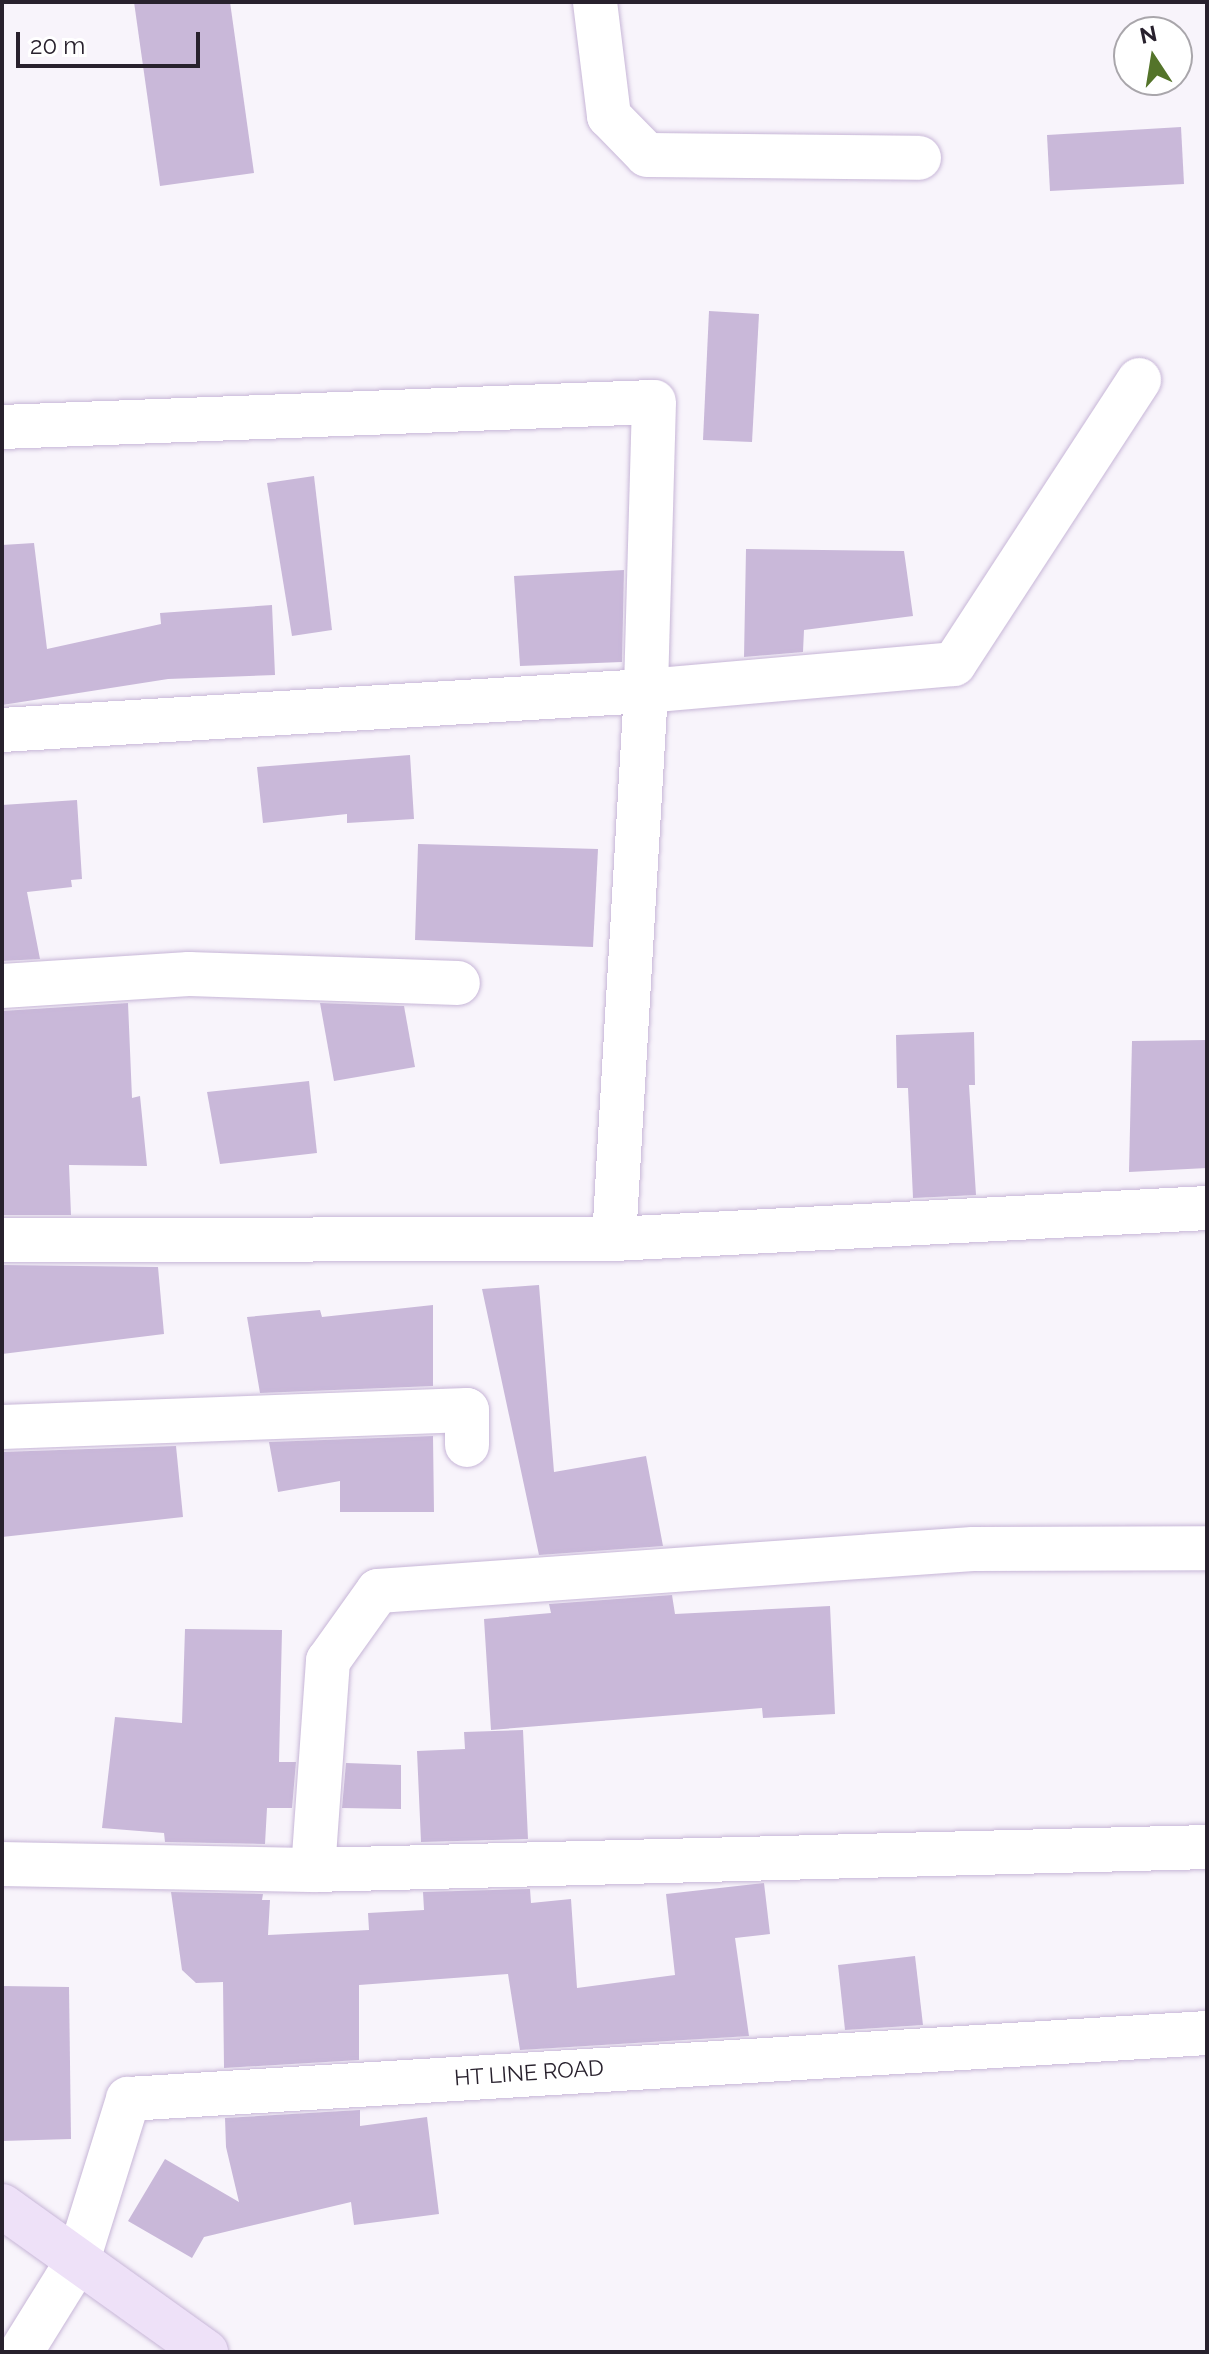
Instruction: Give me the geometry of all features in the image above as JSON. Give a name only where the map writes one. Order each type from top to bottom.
[{"type":"street","points":[[595,2],[609,116],[647,155],[919,158]]},
{"type":"street","points":[[2,730],[646,691],[954,664],[1139,380]]},
{"type":"street","points":[[2,427],[654,402],[646,691],[614,1239]]},
{"type":"street","points":[[2,986],[189,974],[458,983]]},
{"type":"street","points":[[2,1240],[614,1239],[1207,1208]]},
{"type":"street","points":[[2,1427],[467,1410],[467,1445]]},
{"type":"street","points":[[313,1870],[328,1661],[378,1591],[973,1549],[1207,1548]]},
{"type":"street","points":[[2,1864],[313,1870],[1207,1847]]},
{"type":"street","name":"HT LINE ROAD","points":[[21,2352],[78,2260],[128,2099],[1207,2033]]},
{"type":"street","points":[[2,2206],[200,2350]]},
{"type":"building","points":[[134,2],[230,2],[254,173],[160,186]]},
{"type":"building","points":[[1181,127],[1184,184],[1050,191],[1047,135]]},
{"type":"building","points":[[709,311],[759,314],[752,442],[703,440]]},
{"type":"building","points":[[314,476],[332,630],[292,636],[267,483]]},
{"type":"building","points":[[34,543],[47,649],[161,624],[160,613],[272,605],[275,675],[168,679],[2,705],[2,545]]},
{"type":"building","points":[[746,549],[904,551],[913,616],[804,630],[803,652],[744,657]]},
{"type":"building","points":[[624,570],[622,662],[520,666],[514,576]]},
{"type":"building","points":[[410,755],[414,819],[347,823],[347,814],[263,823],[257,767]]},
{"type":"building","points":[[77,800],[82,879],[71,880],[72,887],[27,892],[40,959],[2,961],[2,805]]},
{"type":"building","points":[[418,844],[598,849],[593,947],[415,940]]},
{"type":"building","points":[[128,1003],[132,1098],[140,1096],[147,1166],[69,1165],[71,1215],[2,1215],[2,1011]]},
{"type":"building","points":[[320,1003],[404,1006],[415,1067],[334,1081]]},
{"type":"building","points":[[974,1032],[975,1085],[969,1085],[976,1195],[913,1198],[908,1088],[897,1088],[896,1035]]},
{"type":"building","points":[[1207,1040],[1207,1168],[1129,1172],[1132,1041]]},
{"type":"building","points":[[309,1081],[317,1153],[220,1164],[207,1092]]},
{"type":"building","points":[[2,1265],[158,1267],[164,1334],[2,1354]]},
{"type":"building","points":[[539,1285],[554,1472],[646,1456],[663,1546],[539,1555],[482,1289]]},
{"type":"building","points":[[433,1305],[433,1386],[260,1393],[247,1317],[320,1310],[322,1317]]},
{"type":"building","points":[[433,1436],[434,1512],[340,1512],[340,1481],[278,1492],[269,1442]]},
{"type":"building","points":[[176,1446],[183,1517],[2,1537],[2,1452]]},
{"type":"building","points":[[672,1595],[675,1614],[830,1606],[835,1714],[763,1718],[762,1708],[491,1730],[484,1619],[551,1613],[549,1604]]},
{"type":"building","points":[[185,1629],[282,1630],[279,1762],[296,1762],[292,1808],[267,1808],[265,1844],[165,1842],[164,1833],[102,1828],[115,1717],[182,1723]]},
{"type":"building","points":[[523,1730],[528,1839],[421,1842],[417,1751],[465,1749],[464,1732]]},
{"type":"building","points":[[346,1763],[401,1765],[401,1809],[342,1808]]},
{"type":"building","points":[[764,1883],[770,1934],[735,1938],[749,2036],[520,2050],[508,1974],[359,1985],[359,2060],[224,2068],[223,1982],[196,1983],[182,1970],[171,1892],[263,1894],[262,1900],[270,1900],[268,1935],[369,1930],[368,1913],[424,1910],[423,1892],[530,1889],[531,1903],[571,1899],[577,1988],[675,1975],[666,1894]]},
{"type":"building","points":[[915,1956],[923,2025],[845,2030],[838,1965]]},
{"type":"building","points":[[2,1986],[69,1987],[71,2139],[2,2141]]},
{"type":"building","points":[[360,2110],[360,2126],[427,2117],[439,2214],[354,2225],[351,2202],[204,2237],[192,2258],[128,2221],[165,2159],[239,2202],[226,2147],[225,2118]]}]
